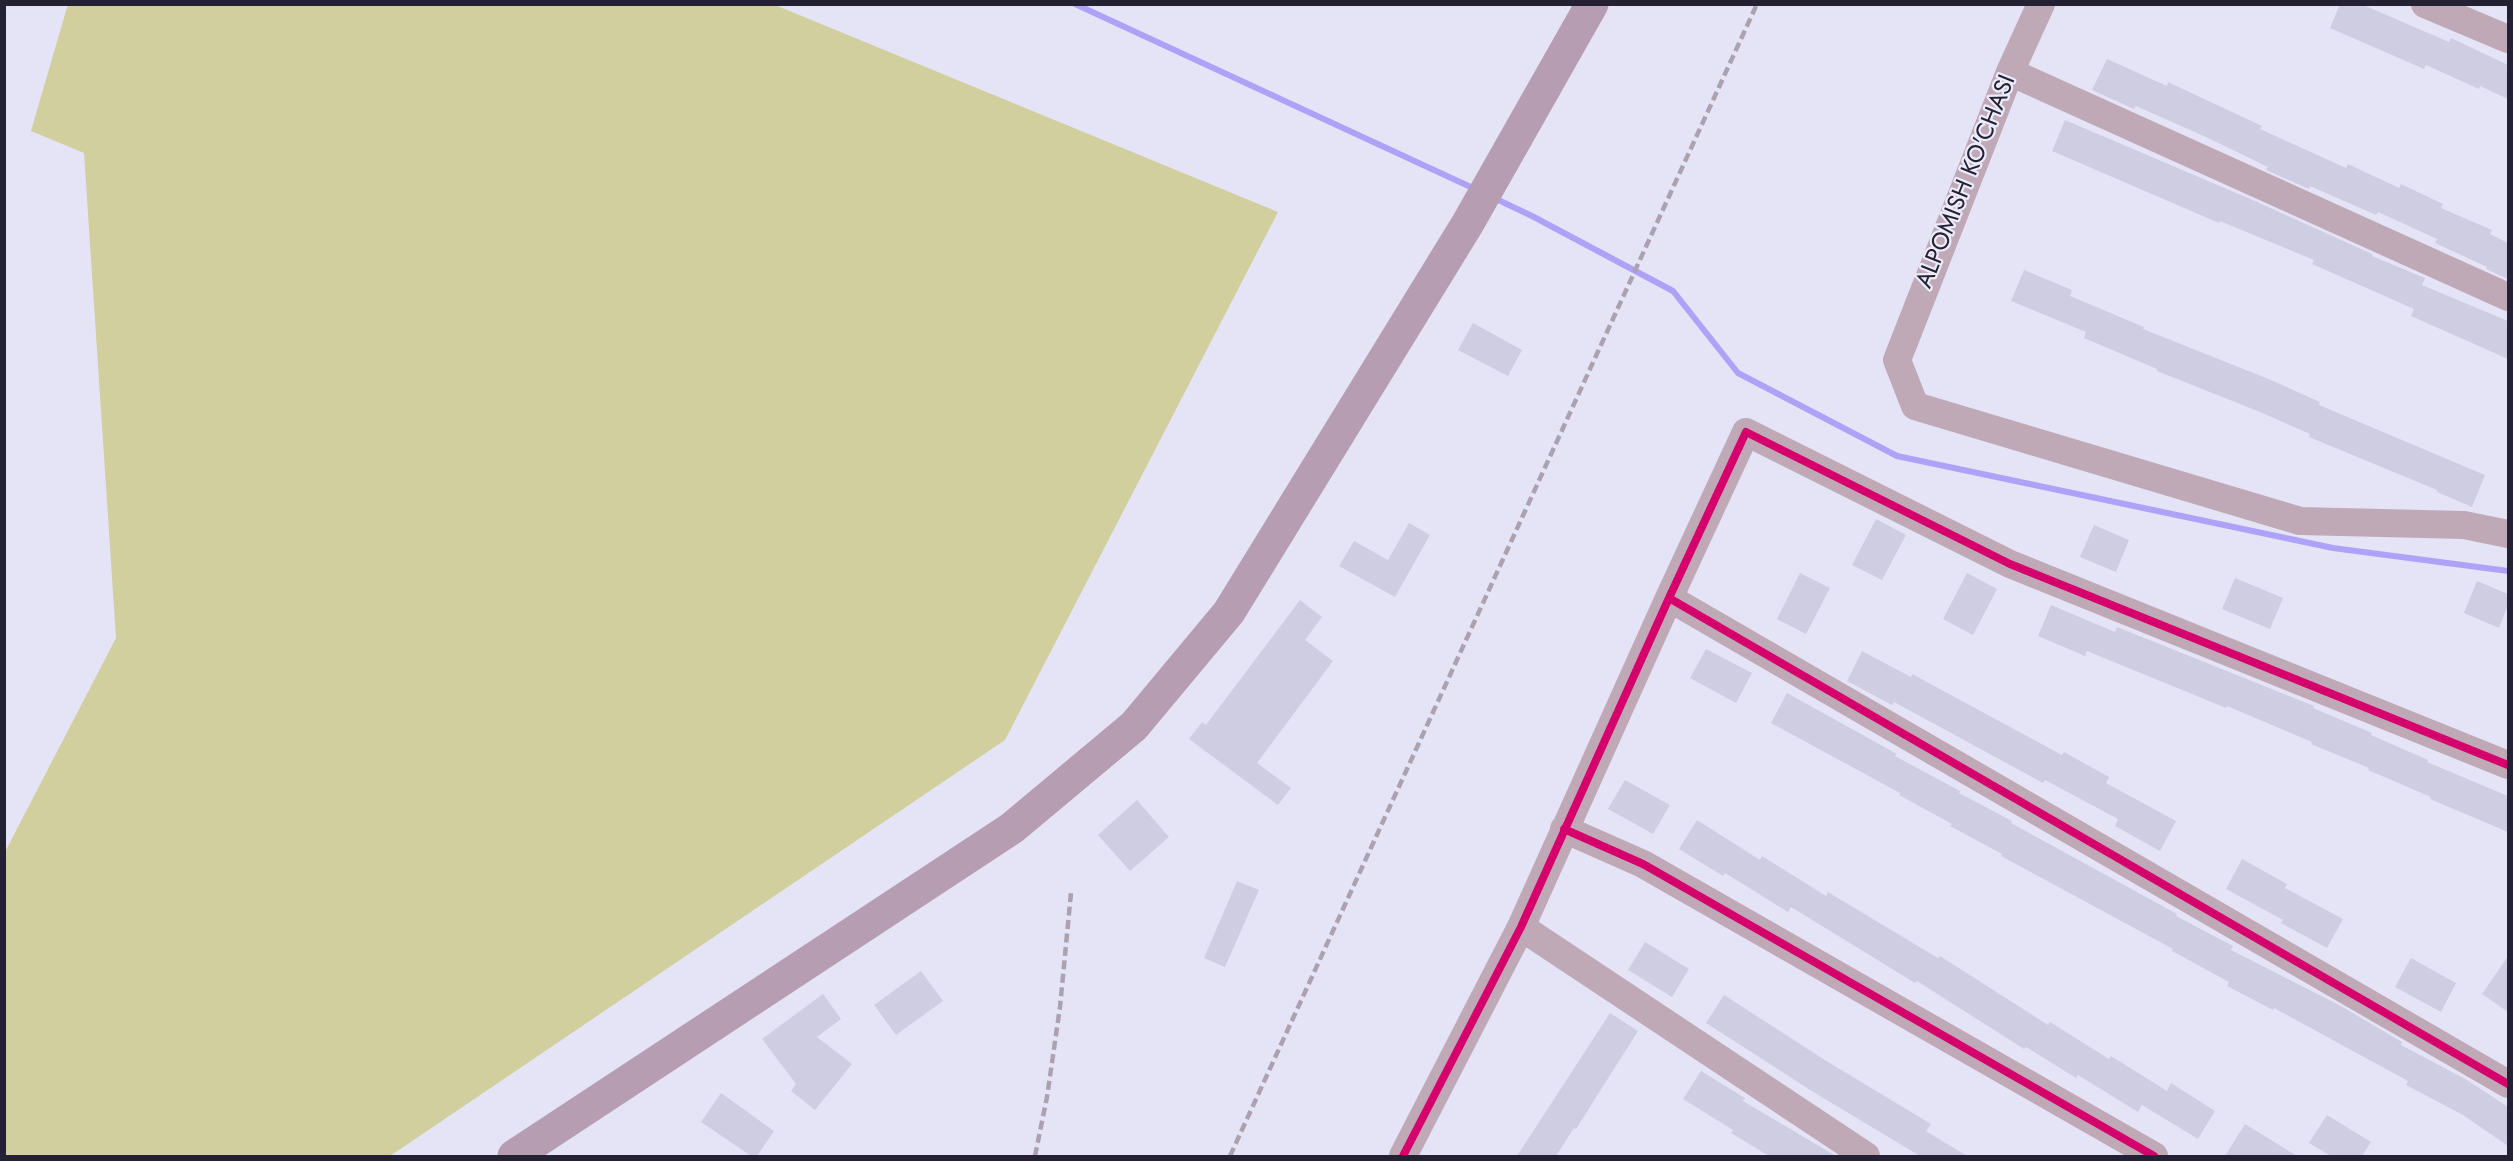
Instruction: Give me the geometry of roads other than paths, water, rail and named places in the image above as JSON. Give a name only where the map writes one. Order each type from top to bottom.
[{"type":"main road","points":[[514,1156],[1012,828],[1134,726],[1229,612],[1468,223],[1592,4]]},
{"type":"street","name":"ALPOMISH KO'CHASI","points":[[2041,4],[2010,72],[1897,360],[1915,405],[2300,521],[2464,525],[2508,534]]},
{"type":"street","points":[[2425,4],[2508,39]]},
{"type":"street","points":[[2010,72],[2508,297]]},
{"type":"street","points":[[1409,1154],[1521,927],[1668,598],[1746,432],[2010,564],[2508,765]]},
{"type":"street","points":[[1668,598],[2508,1084]]},
{"type":"street","points":[[1564,829],[1642,864],[2154,1156]]},
{"type":"street","points":[[1521,927],[1866,1156]]},
{"type":"waterway","points":[[1075,4],[1475,189]]},
{"type":"waterway","points":[[1492,197],[1673,291],[1738,373],[1897,456],[2333,548],[2508,571]]},
{"type":"railway","points":[[1230,1156],[1757,4]]},
{"type":"railway","points":[[1035,1156],[1047,1097],[1060,1007],[1071,893]]}]
